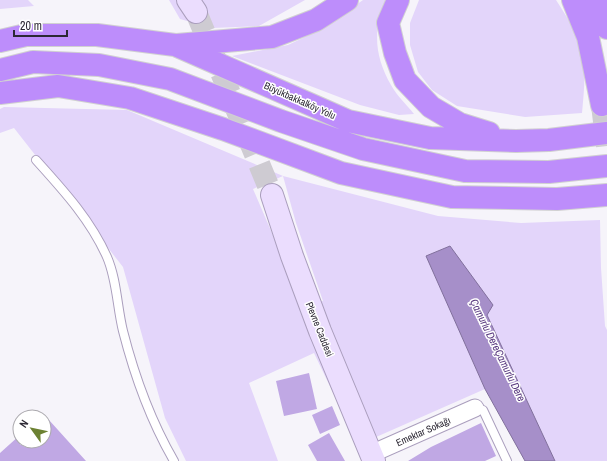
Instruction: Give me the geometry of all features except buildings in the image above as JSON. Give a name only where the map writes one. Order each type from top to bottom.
[{"type":"highway","points":[[175,45],[272,37],[316,20],[347,0]]},
{"type":"highway","points":[[398,0],[388,23],[395,53],[406,80],[431,108],[460,124],[516,141]]},
{"type":"highway","points":[[573,0],[588,37],[602,105]]},
{"type":"highway","points":[[596,0],[607,28]]},
{"type":"highway","name":"Büyükbakkalköy Yolu","points":[[0,41],[26,35],[97,34],[175,45],[348,121],[430,138],[516,141],[549,140],[607,132]]},
{"type":"highway","points":[[0,70],[33,62],[99,65],[170,79],[281,121],[363,149],[465,171],[548,172],[607,166]]},
{"type":"highway","points":[[0,93],[58,86],[130,98],[223,129],[341,173],[452,197],[556,199],[607,196]]},
{"type":"street","name":"Plevne Caddesi","points":[[272,195],[292,256],[320,331],[373,457]]},
{"type":"street","name":"Emektar Sokağı","points":[[373,457],[475,408]]},
{"type":"lane","points":[[36,160],[76,205],[108,259],[123,331],[147,405],[174,461]]},
{"type":"lane","points":[[475,408],[483,410],[507,461]]},
{"type":"shaded area","points":[[0,0],[28,0],[34,6],[0,9]]},
{"type":"shaded area","points":[[169,0],[305,0],[259,26],[212,28],[180,19]]},
{"type":"shaded area","points":[[363,0],[386,0],[377,33],[379,54],[386,75],[393,89],[414,114],[399,115],[360,105],[232,56],[288,45],[326,27]]},
{"type":"shaded area","points":[[419,0],[556,0],[570,22],[582,52],[584,61],[584,96],[582,113],[525,117],[457,106],[432,90],[418,72],[410,45],[410,23]]},
{"type":"shaded area","points":[[4,107],[127,110],[283,176],[438,216],[521,223],[600,220],[601,268],[605,326],[607,330],[607,461],[555,461],[487,315],[450,246],[427,256],[485,389],[358,445],[314,353],[249,383],[278,461],[186,461],[165,418],[123,267],[14,128],[0,133],[0,109]],"holes":[[[283,176],[296,223],[323,301],[303,305],[253,189]]]},
{"type":"water","name":"Çamurlu DereÇamurlu Dere","points":[[450,246],[493,305],[487,315],[555,461],[525,461],[485,389],[426,256]]},
{"type":"tunnel","points":[[196,12],[272,195]]},
{"type":"tunnel","points":[[602,105],[607,146]]}]
